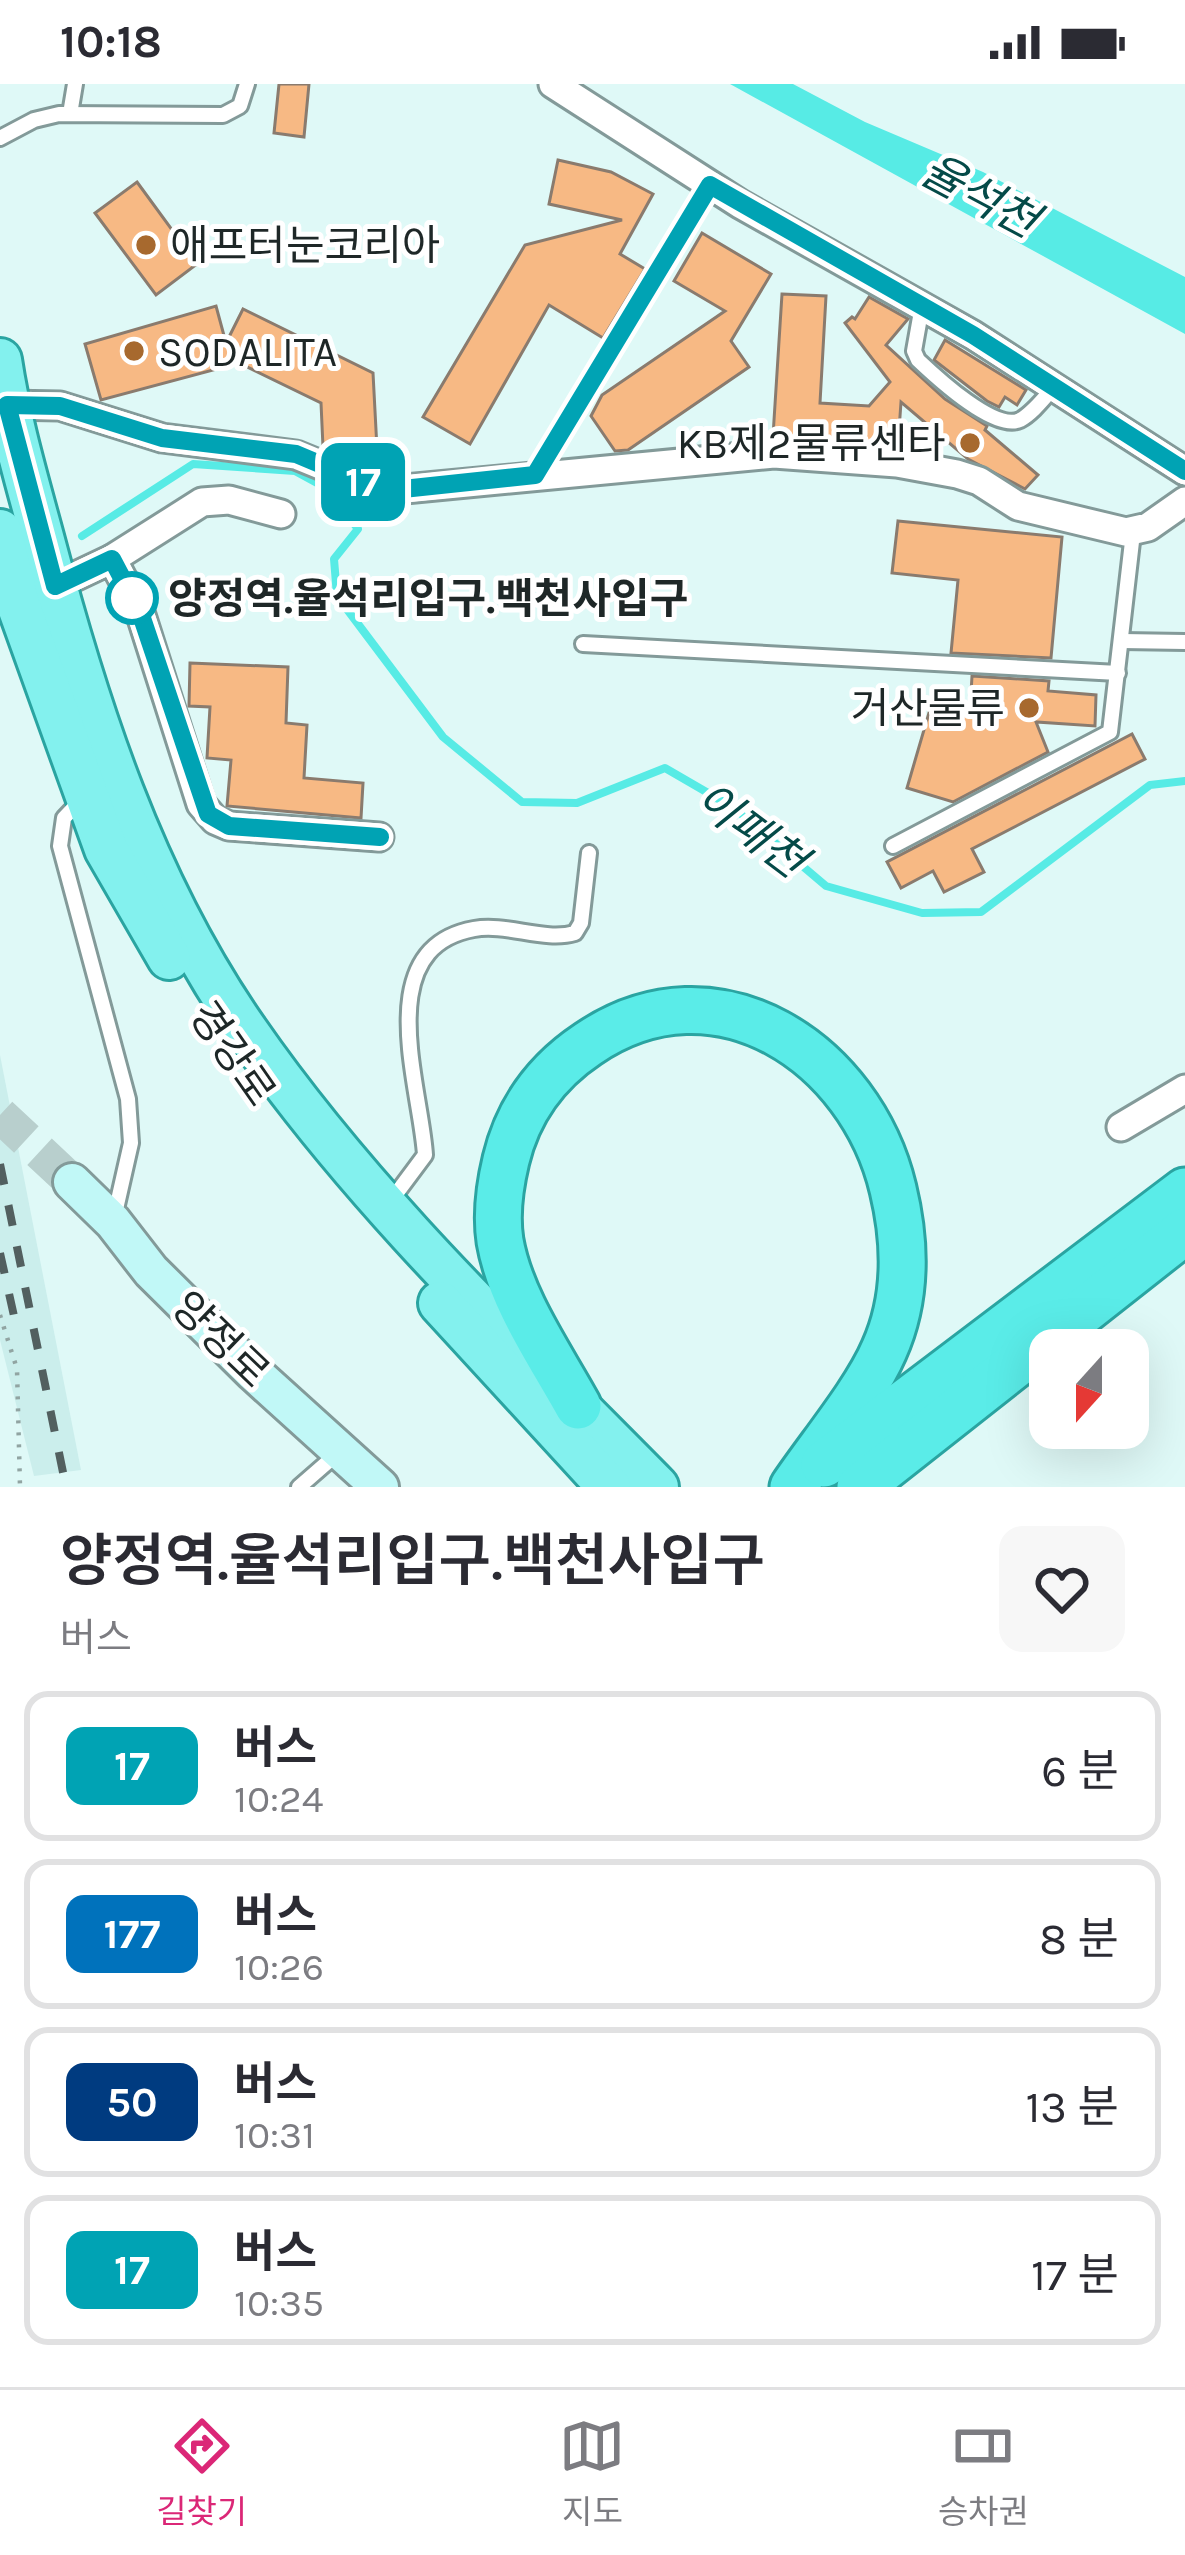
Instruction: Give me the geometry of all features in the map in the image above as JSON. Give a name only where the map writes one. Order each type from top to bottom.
[{"type":"highway","points":[[578,1406],[525,1307],[500,1243],[499,1205],[510,1141],[541,1083],[596,1038],[640,1018],[681,1012],[735,1015],[776,1031],[817,1057],[848,1091],[885,1155],[904,1250],[902,1286],[884,1352],[793,1487]]},
{"type":"highway","points":[[793,1487],[1185,1191]]},
{"type":"highway","points":[[860,1487],[1185,1231]]},
{"type":"main road","name":"경강로","points":[[0,360],[24,601],[111,767],[177,918],[244,1029],[352,1169],[658,1487]]},
{"type":"main road","name":"경강로","points":[[0,531],[86,794],[116,868],[171,962],[260,1096],[357,1211],[609,1487]]},
{"type":"main road","name":"양정로","points":[[72,1182],[195,1315],[380,1487]]},
{"type":"street","points":[[553,84],[710,185],[922,306],[1185,471]]},
{"type":"street","points":[[7,405],[60,406],[162,438],[296,454],[384,491],[760,454],[897,463],[957,474],[994,489],[1018,506],[1133,532],[1185,501]]},
{"type":"street","points":[[24,601],[112,559],[202,502],[229,500],[281,514]]},
{"type":"street","points":[[112,559],[140,612],[208,814],[229,826],[380,837]]},
{"type":"street","points":[[1121,1127],[1185,1089]]},
{"type":"lane","points":[[70,114],[75,84]]},
{"type":"lane","points":[[0,138],[34,120],[70,114],[223,115],[239,106],[247,84]]},
{"type":"lane","points":[[535,475],[710,185]]},
{"type":"lane","points":[[922,306],[914,351],[918,360],[992,418],[1001,422],[1024,418],[1054,387]]},
{"type":"lane","points":[[893,846],[1107,736],[1112,727],[1133,532]]},
{"type":"lane","points":[[1122,641],[1185,642]]},
{"type":"lane","points":[[584,644],[1118,674]]},
{"type":"lane","points":[[86,794],[64,818],[60,846],[128,1099],[131,1143],[113,1222]]},
{"type":"lane","points":[[387,1205],[425,1155],[406,1027],[425,959],[446,937],[478,928],[575,933],[581,922],[589,853]]},
{"type":"lane","points":[[298,1487],[342,1450]]},
{"type":"path","points":[[0,1316],[17,1369],[20,1487]]},
{"type":"shaded area","points":[[0,1055],[81,1470],[34,1476],[0,1340]]},
{"type":"water","name":"율석천","points":[[730,84],[793,84],[865,122],[983,172],[1185,277],[1185,334]]},
{"type":"building","points":[[279,84],[309,84],[304,137],[274,133]]},
{"type":"building","points":[[558,160],[611,172],[653,194],[620,254],[645,269],[603,338],[549,305],[470,444],[423,417],[525,245],[622,220],[549,204]]},
{"type":"building","points":[[137,182],[197,264],[156,295],[95,213]]},
{"type":"building","points":[[702,233],[771,274],[731,341],[749,367],[628,450],[615,451],[591,416],[602,395],[725,311],[674,281]]},
{"type":"building","points":[[782,294],[826,296],[820,403],[869,406],[890,382],[845,323],[855,319],[869,297],[908,319],[886,345],[945,399],[987,426],[985,430],[1038,475],[1025,489],[968,459],[901,402],[898,445],[773,436]]},
{"type":"building","points":[[216,306],[226,343],[243,309],[373,373],[377,449],[323,447],[321,403],[239,363],[101,400],[85,344]]},
{"type":"building","points":[[945,340],[1026,390],[1017,405],[1005,397],[999,407],[987,401],[934,360]]},
{"type":"building","points":[[898,521],[1062,537],[1051,658],[951,653],[958,580],[892,573]]},
{"type":"building","points":[[190,663],[288,667],[286,723],[307,725],[304,778],[363,783],[361,818],[227,806],[231,760],[207,758],[210,707],[189,706]]},
{"type":"building","points":[[972,676],[1049,681],[1048,691],[1096,695],[1095,726],[1036,722],[1048,752],[953,802],[907,788],[933,699],[970,710]]},
{"type":"building","points":[[1132,734],[1145,759],[972,849],[984,872],[944,892],[933,871],[901,888],[887,862]]},
{"type":"waterway","name":"이패천","points":[[82,536],[193,464],[295,471],[328,489],[358,529],[334,559],[337,596],[443,737],[522,802],[577,803],[665,768],[734,808],[826,886],[922,913],[981,912],[1150,785],[1185,781]]},
{"type":"tunnel","points":[[0,1115],[72,1182]]},
{"type":"railway","points":[[0,1164],[66,1487]]},
{"type":"railway","points":[[0,1253],[18,1334]]},
{"type":"bus line","name":"17","points":[[380,837],[229,826],[208,814],[140,612],[112,559],[55,586],[7,405],[60,406],[162,438],[296,454],[384,491],[535,475],[710,185],[973,335],[1185,471]]},
{"type":"place","name":"애프터눈코리아","points":[[146,245]]},
{"type":"place","name":"SODALITA","points":[[134,351]]},
{"type":"place","name":"KB제2물류센타","points":[[970,443]]},
{"type":"place","name":"양정역.율석리입구.백천사입구","points":[[132,598]]},
{"type":"place","name":"거산물류","points":[[1029,708]]}]
